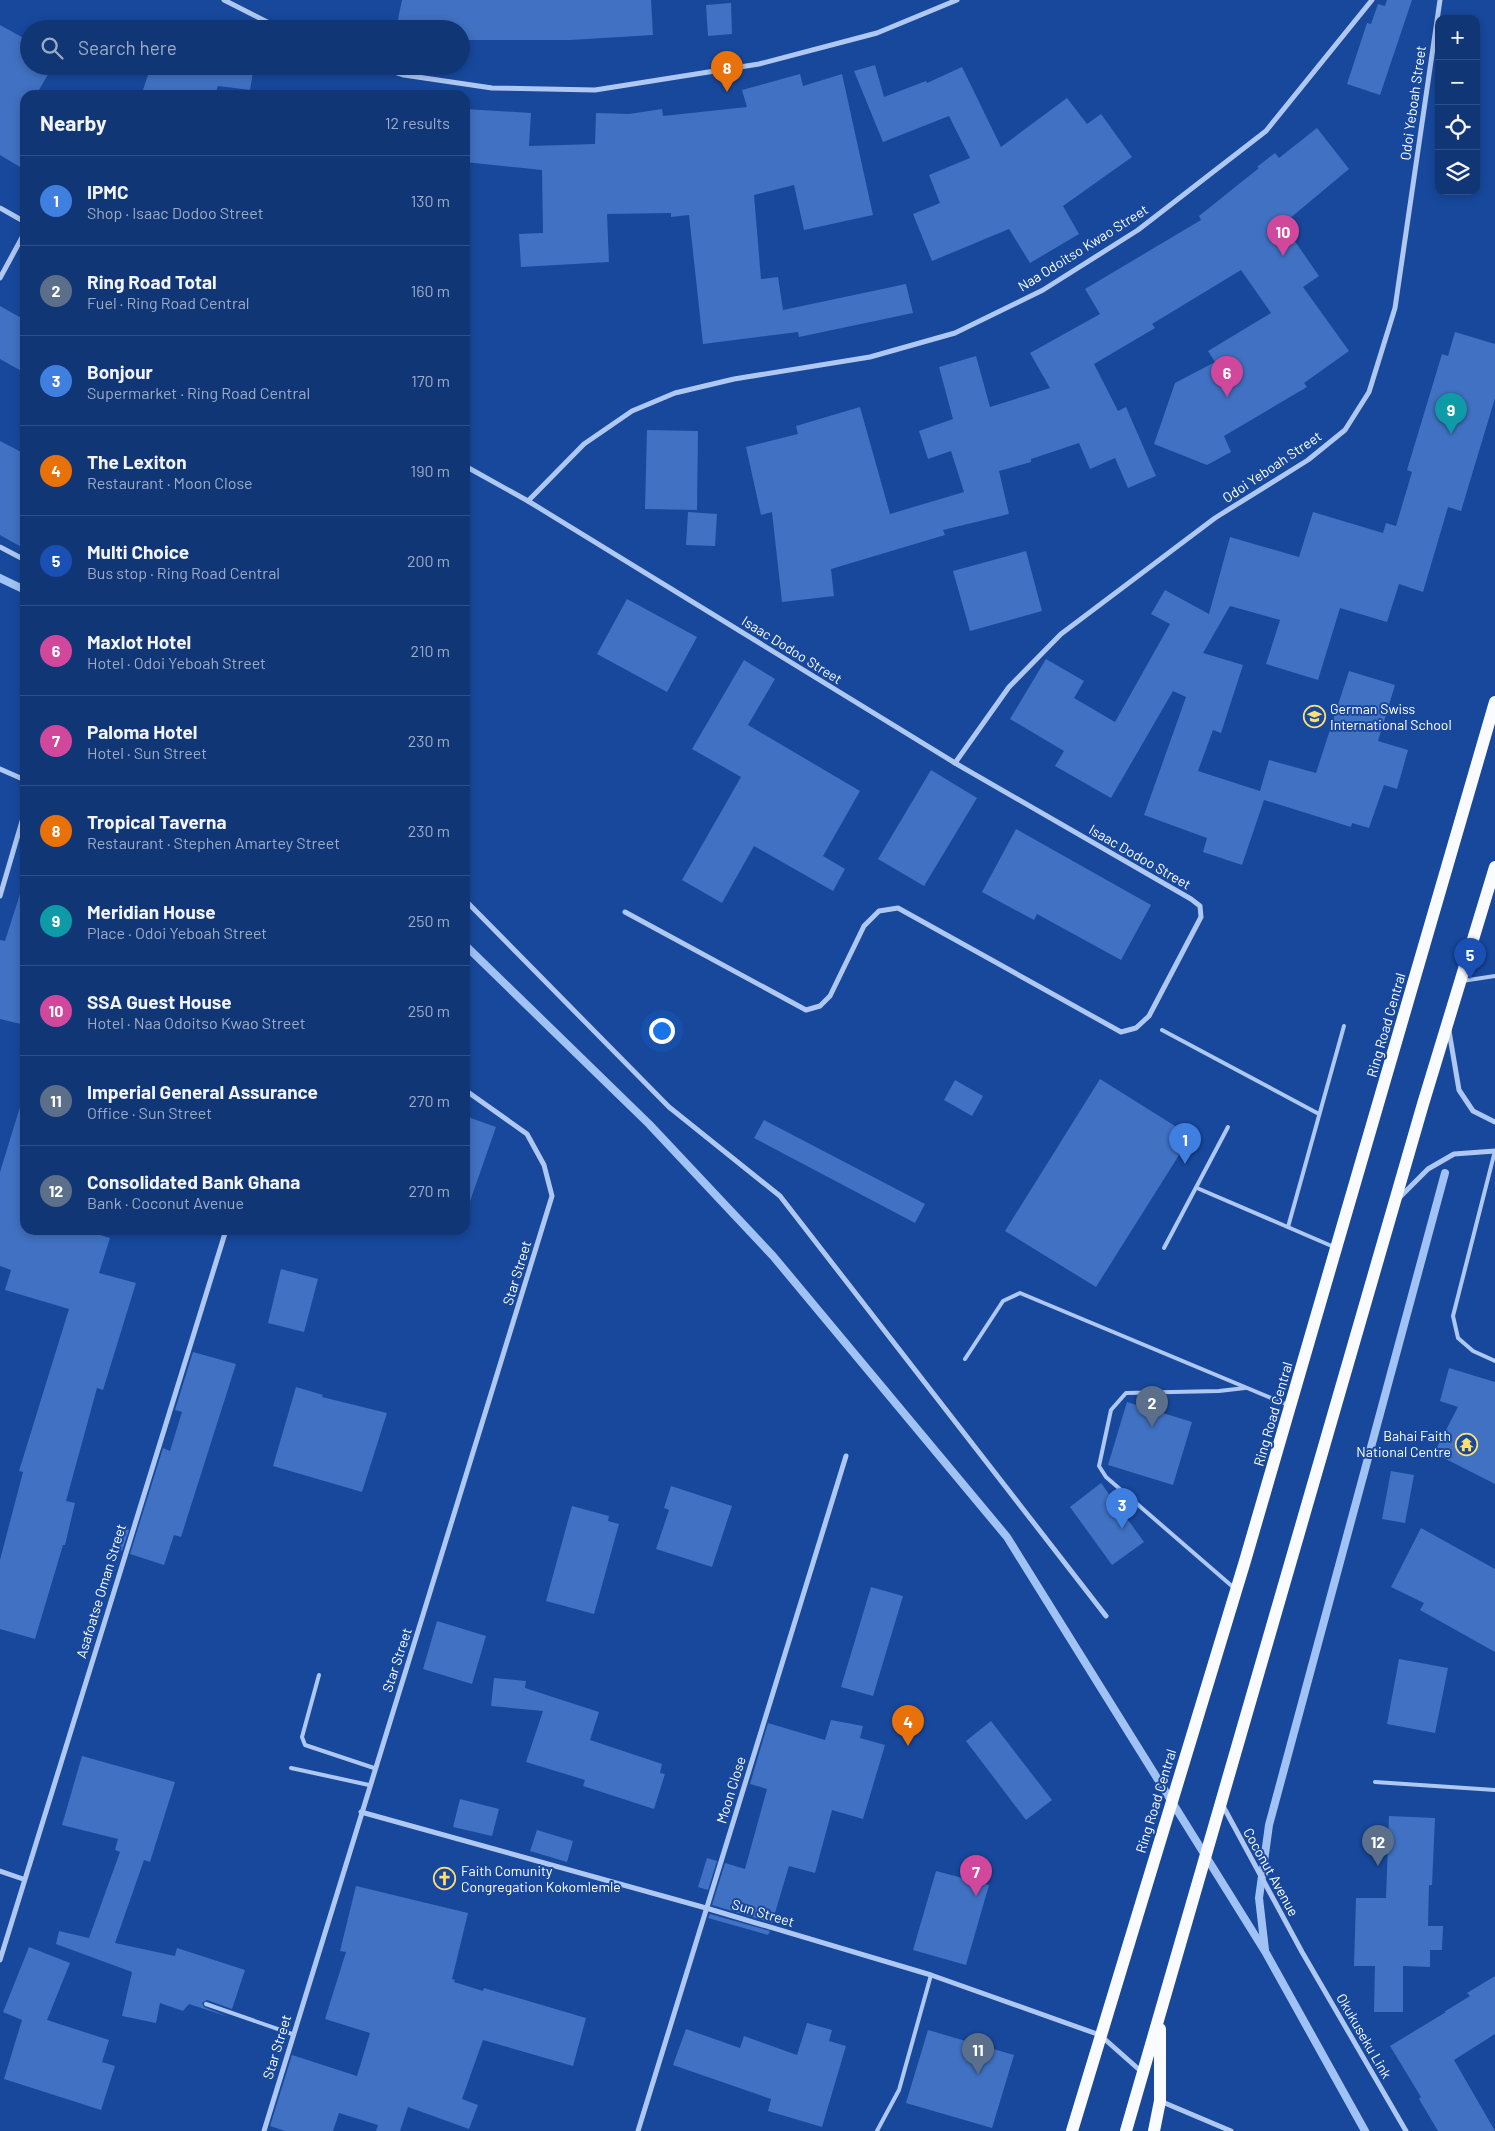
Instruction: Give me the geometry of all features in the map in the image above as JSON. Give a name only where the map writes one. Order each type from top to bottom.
[{"type":"main road","name":"Ring Road Central","points":[[1072,2131],[1291,1406],[1495,702]]},
{"type":"main road","points":[[1126,2131],[1394,1203],[1495,867]]},
{"type":"main road","points":[[1154,2131],[1160,2101],[1160,2017]]},
{"type":"street","points":[[224,0],[263,20]]},
{"type":"street","points":[[401,75],[492,88],[595,90],[759,64],[878,33],[957,0]]},
{"type":"street","name":"Naa Odoitso Kwao Street","points":[[528,501],[584,444],[632,411],[675,393],[734,379],[870,357],[955,334],[1043,290],[1138,230],[1266,131],[1372,0]]},
{"type":"street","name":"Odoi Yeboah Street","points":[[955,763],[1009,687],[1061,634],[1215,518],[1308,460],[1345,430],[1369,392],[1395,308],[1440,0]]},
{"type":"street","points":[[0,208],[20,219]]},
{"type":"street","points":[[0,278],[20,241]]},
{"type":"street","name":"Isaac Dodoo Street","points":[[470,469],[528,501],[955,763],[1191,899],[1200,906],[1201,917],[1149,1016],[1136,1028],[1121,1032],[898,908],[879,911],[864,926],[830,996],[820,1006],[806,1010],[625,912]]},
{"type":"street","points":[[0,547],[20,557]]},
{"type":"street","points":[[0,769],[20,778]]},
{"type":"street","points":[[0,896],[20,827]]},
{"type":"street","points":[[470,905],[669,1107],[780,1196],[1106,1616]]},
{"type":"street","points":[[1448,1021],[1459,1090],[1473,1111],[1495,1122]]},
{"type":"street","name":"Star Street","points":[[264,2131],[292,2034],[552,1196],[544,1165],[527,1134],[470,1094]]},
{"type":"street","points":[[1394,1203],[1428,1169],[1454,1154],[1495,1151]]},
{"type":"street","name":"Asafoatse Oman Street","points":[[0,1960],[23,1879],[224,1235]]},
{"type":"street","name":"Moon Close","points":[[638,2131],[846,1456]]},
{"type":"street","name":"Coconut Avenue","points":[[1221,1801],[1244,1850],[1302,1952]]},
{"type":"street","name":"Sun Street","points":[[361,1812],[706,1908],[931,1975],[1100,2035],[1143,2073]]},
{"type":"street","points":[[0,1870],[23,1879]]},
{"type":"street","name":"Okukuseku Link","points":[[1302,1952],[1406,2131]]},
{"type":"street","points":[[1160,2101],[1232,2131]]},
{"type":"lane","points":[[1460,982],[1495,976]]},
{"type":"lane","points":[[1288,1227],[1344,1026]]},
{"type":"lane","points":[[1162,1030],[1319,1114]]},
{"type":"lane","points":[[1164,1248],[1228,1127]]},
{"type":"lane","points":[[1495,1151],[1453,1316],[1458,1338],[1473,1351],[1495,1361]]},
{"type":"lane","points":[[1197,1188],[1336,1248]]},
{"type":"lane","points":[[965,1359],[1004,1301],[1020,1293],[1291,1406]]},
{"type":"lane","points":[[1236,1590],[1106,1477],[1099,1466],[1111,1410],[1126,1393],[1219,1391],[1245,1388]]},
{"type":"lane","points":[[319,1675],[302,1736],[305,1745],[374,1768]]},
{"type":"lane","points":[[291,1768],[369,1785]]},
{"type":"lane","points":[[1375,1782],[1495,1790]]},
{"type":"lane","points":[[877,2131],[898,2090],[931,1975]]},
{"type":"lane","points":[[206,2004],[292,2034]]},
{"type":"building","points":[[402,0],[651,0],[653,35],[570,40],[470,40],[470,20],[398,20]]},
{"type":"building","points":[[1387,0],[1412,0],[1380,95],[1347,84],[1367,23],[1371,24],[1378,4],[1385,6]]},
{"type":"building","points":[[731,3],[732,34],[708,36],[706,5]]},
{"type":"building","points":[[0,25],[20,36],[20,75],[48,75],[39,90],[20,90],[20,167],[0,155]]},
{"type":"building","points":[[875,65],[884,97],[926,81],[927,83],[962,67],[1001,147],[1067,98],[1087,124],[1101,114],[1132,157],[1063,206],[1079,234],[1030,263],[1009,229],[932,261],[913,214],[940,203],[929,175],[970,158],[949,116],[883,142],[854,71]]},
{"type":"building","points":[[800,74],[803,86],[842,74],[873,215],[804,230],[794,185],[754,195],[761,279],[778,277],[783,310],[906,284],[913,313],[799,337],[798,332],[703,344],[689,215],[671,217],[671,213],[607,214],[609,262],[521,267],[519,234],[543,233],[542,170],[470,163],[470,109],[531,113],[529,146],[595,144],[596,113],[629,114],[662,109],[663,116],[747,107],[742,90]]},
{"type":"building","points":[[148,75],[252,75],[250,90],[218,86],[217,90],[143,90]]},
{"type":"building","points":[[1317,128],[1349,169],[1283,224],[1319,276],[1303,287],[1349,351],[1304,383],[1307,387],[1224,436],[1231,452],[1207,465],[1154,444],[1175,383],[1215,362],[1208,351],[1271,313],[1241,270],[1152,324],[1155,328],[1094,364],[1118,411],[1126,407],[1156,476],[1128,488],[1115,458],[1090,469],[1079,443],[1031,459],[1031,462],[999,471],[1009,514],[943,530],[945,535],[831,569],[834,596],[782,602],[772,512],[761,515],[746,447],[798,434],[796,426],[860,407],[890,514],[964,492],[951,451],[928,459],[919,431],[953,419],[939,367],[976,356],[990,407],[1050,388],[1030,353],[1100,314],[1085,289],[1201,220],[1199,216],[1259,168],[1257,167],[1275,153],[1279,158]]},
{"type":"building","points":[[0,306],[20,317],[20,370],[0,359]]},
{"type":"building","points":[[1455,332],[1495,344],[1495,398],[1461,511],[1448,507],[1423,592],[1399,584],[1387,622],[1340,608],[1318,680],[1266,664],[1280,620],[1230,606],[1203,653],[1243,665],[1221,733],[1213,730],[1198,771],[1260,791],[1269,760],[1316,773],[1349,671],[1395,685],[1378,741],[1408,750],[1397,789],[1384,785],[1369,828],[1352,823],[1351,827],[1264,800],[1242,865],[1203,852],[1207,838],[1144,815],[1186,697],[1173,691],[1111,798],[1055,766],[1064,751],[1010,719],[1046,659],[1084,681],[1074,698],[1115,722],[1170,624],[1151,614],[1165,590],[1209,614],[1230,537],[1299,557],[1313,512],[1383,533],[1386,523],[1396,526],[1412,472],[1407,470],[1442,354],[1448,356]]},
{"type":"building","points":[[647,430],[698,431],[697,510],[645,509]]},
{"type":"building","points":[[0,441],[20,451],[20,546],[0,535]]},
{"type":"building","points":[[688,512],[717,514],[715,546],[686,545]]},
{"type":"building","points":[[1026,551],[1042,611],[970,631],[953,571]]},
{"type":"building","points":[[627,599],[697,637],[667,692],[597,654]]},
{"type":"building","points":[[744,660],[775,679],[748,725],[860,791],[823,856],[845,869],[833,891],[754,846],[722,903],[682,880],[741,777],[692,749]]},
{"type":"building","points":[[931,770],[977,798],[924,886],[878,859]]},
{"type":"building","points":[[1016,829],[1151,905],[1121,960],[1037,914],[1034,920],[982,892]]},
{"type":"building","points":[[20,894],[20,1024],[0,1019],[0,940],[5,941]]},
{"type":"building","points":[[1100,1079],[1191,1136],[1096,1287],[1005,1231]]},
{"type":"building","points":[[955,1080],[983,1096],[972,1116],[944,1100]]},
{"type":"building","points":[[20,1107],[20,1235],[100,1235],[110,1238],[99,1273],[136,1283],[103,1390],[97,1388],[66,1501],[75,1503],[65,1545],[63,1545],[35,1639],[0,1629],[0,1560],[23,1472],[19,1471],[69,1309],[5,1290],[11,1270],[0,1266],[0,1172]]},
{"type":"building","points":[[470,1118],[496,1127],[470,1201]]},
{"type":"building","points":[[764,1120],[925,1204],[915,1223],[754,1138]]},
{"type":"building","points":[[281,1269],[318,1279],[304,1332],[268,1323]]},
{"type":"building","points":[[193,1352],[236,1364],[181,1537],[174,1535],[164,1565],[130,1554],[163,1448],[170,1451],[182,1412],[175,1410]]},
{"type":"building","points":[[1449,1368],[1495,1382],[1495,1484],[1434,1453],[1458,1407],[1440,1401]]},
{"type":"building","points":[[296,1387],[323,1395],[322,1397],[387,1413],[362,1492],[273,1466]]},
{"type":"building","points":[[1127,1402],[1192,1422],[1173,1485],[1108,1465]]},
{"type":"building","points":[[1391,1471],[1414,1475],[1405,1523],[1382,1519]]},
{"type":"building","points":[[1101,1483],[1144,1542],[1112,1565],[1070,1507]]},
{"type":"building","points":[[671,1486],[732,1506],[712,1567],[656,1549],[669,1510],[664,1508]]},
{"type":"building","points":[[572,1506],[609,1516],[608,1521],[619,1524],[594,1614],[546,1601]]},
{"type":"building","points":[[123,1528],[129,1530],[122,1551],[116,1549]]},
{"type":"building","points":[[1421,1528],[1495,1569],[1495,1652],[1420,1610],[1424,1603],[1391,1587]]},
{"type":"building","points":[[871,1587],[903,1596],[873,1696],[841,1687]]},
{"type":"building","points":[[437,1621],[486,1636],[472,1684],[423,1669]]},
{"type":"building","points":[[1399,1659],[1448,1668],[1435,1733],[1387,1724]]},
{"type":"building","points":[[494,1678],[526,1681],[525,1688],[599,1712],[590,1740],[662,1764],[660,1773],[665,1774],[654,1809],[583,1786],[585,1780],[526,1762],[543,1711],[491,1706]]},
{"type":"building","points":[[831,1720],[863,1726],[860,1738],[885,1745],[863,1819],[832,1810],[815,1873],[789,1866],[772,1923],[712,1905],[725,1863],[745,1869],[767,1789],[750,1784],[768,1723],[825,1740]]},
{"type":"building","points":[[991,1721],[1052,1800],[1026,1820],[966,1741]]},
{"type":"building","points":[[82,1756],[175,1782],[150,1862],[144,1860],[115,1943],[175,1956],[177,1948],[245,1970],[232,2009],[207,2000],[202,2003],[204,2007],[229,2017],[189,2004],[183,2011],[160,2003],[156,2023],[122,2016],[132,1972],[56,1944],[59,1931],[89,1938],[120,1852],[115,1850],[118,1839],[62,1825]]},
{"type":"building","points":[[460,1799],[499,1809],[492,1836],[453,1827]]},
{"type":"building","points":[[1389,1816],[1435,1818],[1432,1885],[1429,1885],[1428,1926],[1443,1926],[1442,1950],[1430,1950],[1430,1967],[1403,1966],[1403,2012],[1374,2012],[1375,1966],[1354,1966],[1356,1898],[1386,1898]]},
{"type":"building","points":[[537,1830],[573,1841],[567,1862],[530,1851]]},
{"type":"building","points":[[707,1858],[717,1861],[708,1890],[698,1887]]},
{"type":"building","points":[[936,1871],[989,1885],[966,1965],[913,1950]]},
{"type":"building","points":[[356,1886],[468,1913],[452,1979],[455,1980],[454,1982],[483,1991],[484,1988],[586,2018],[573,2066],[483,2040],[462,2099],[478,2105],[469,2129],[408,2107],[400,2131],[376,2131],[378,2125],[339,2113],[333,2131],[285,2131],[270,2126],[292,2055],[357,2076],[370,2033],[325,2019],[346,1952],[340,1951]]},
{"type":"building","points":[[710,1914],[770,1931],[768,1935],[708,1918]]},
{"type":"building","points":[[29,1947],[70,1963],[47,2020],[109,2040],[102,2062],[115,2066],[101,2110],[4,2079],[22,2020],[3,2012]]},
{"type":"building","points":[[1495,1976],[1495,2034],[1454,2060],[1495,2131],[1438,2131],[1419,2099],[1421,2097],[1390,2046],[1470,1996],[1467,1993]]},
{"type":"building","points":[[807,2023],[832,2030],[829,2041],[846,2046],[822,2127],[768,2111],[771,2099],[673,2065],[686,2029],[740,2048],[744,2036],[797,2055]]},
{"type":"building","points":[[928,2030],[1014,2055],[992,2128],[906,2103]]},
{"type":"waterway","points":[[0,578],[20,588]]},
{"type":"waterway","points":[[470,950],[649,1124],[773,1256],[1007,1537],[1266,1953],[1365,2131]]},
{"type":"waterway","points":[[1265,1950],[1259,1898],[1269,1825],[1445,1173]]},
{"type":"place","name":"Tropical Taverna","points":[[727,92]]},
{"type":"place","name":"SSA Guest House","points":[[1283,256]]},
{"type":"place","name":"Maxlot Hotel","points":[[1227,397]]},
{"type":"place","name":"Meridian House","points":[[1451,434]]},
{"type":"place","name":"German Swiss International School","points":[[1314,717]]},
{"type":"place","name":"Multi Choice","points":[[1470,979]]},
{"type":"place","name":"IPMC","points":[[1185,1164]]},
{"type":"place","name":"Ring Road Total","points":[[1152,1427]]},
{"type":"place","name":"Bahai Faith National Centre","points":[[1467,1444]]},
{"type":"place","name":"Bonjour","points":[[1122,1529]]},
{"type":"place","name":"The Lexiton","points":[[908,1746]]},
{"type":"place","name":"Consolidated Bank Ghana","points":[[1378,1866]]},
{"type":"place","name":"Faith Comunity Congregation Kokomlemle","points":[[445,1879]]},
{"type":"place","name":"Paloma Hotel","points":[[976,1896]]},
{"type":"place","name":"Imperial General Assurance","points":[[978,2074]]}]
